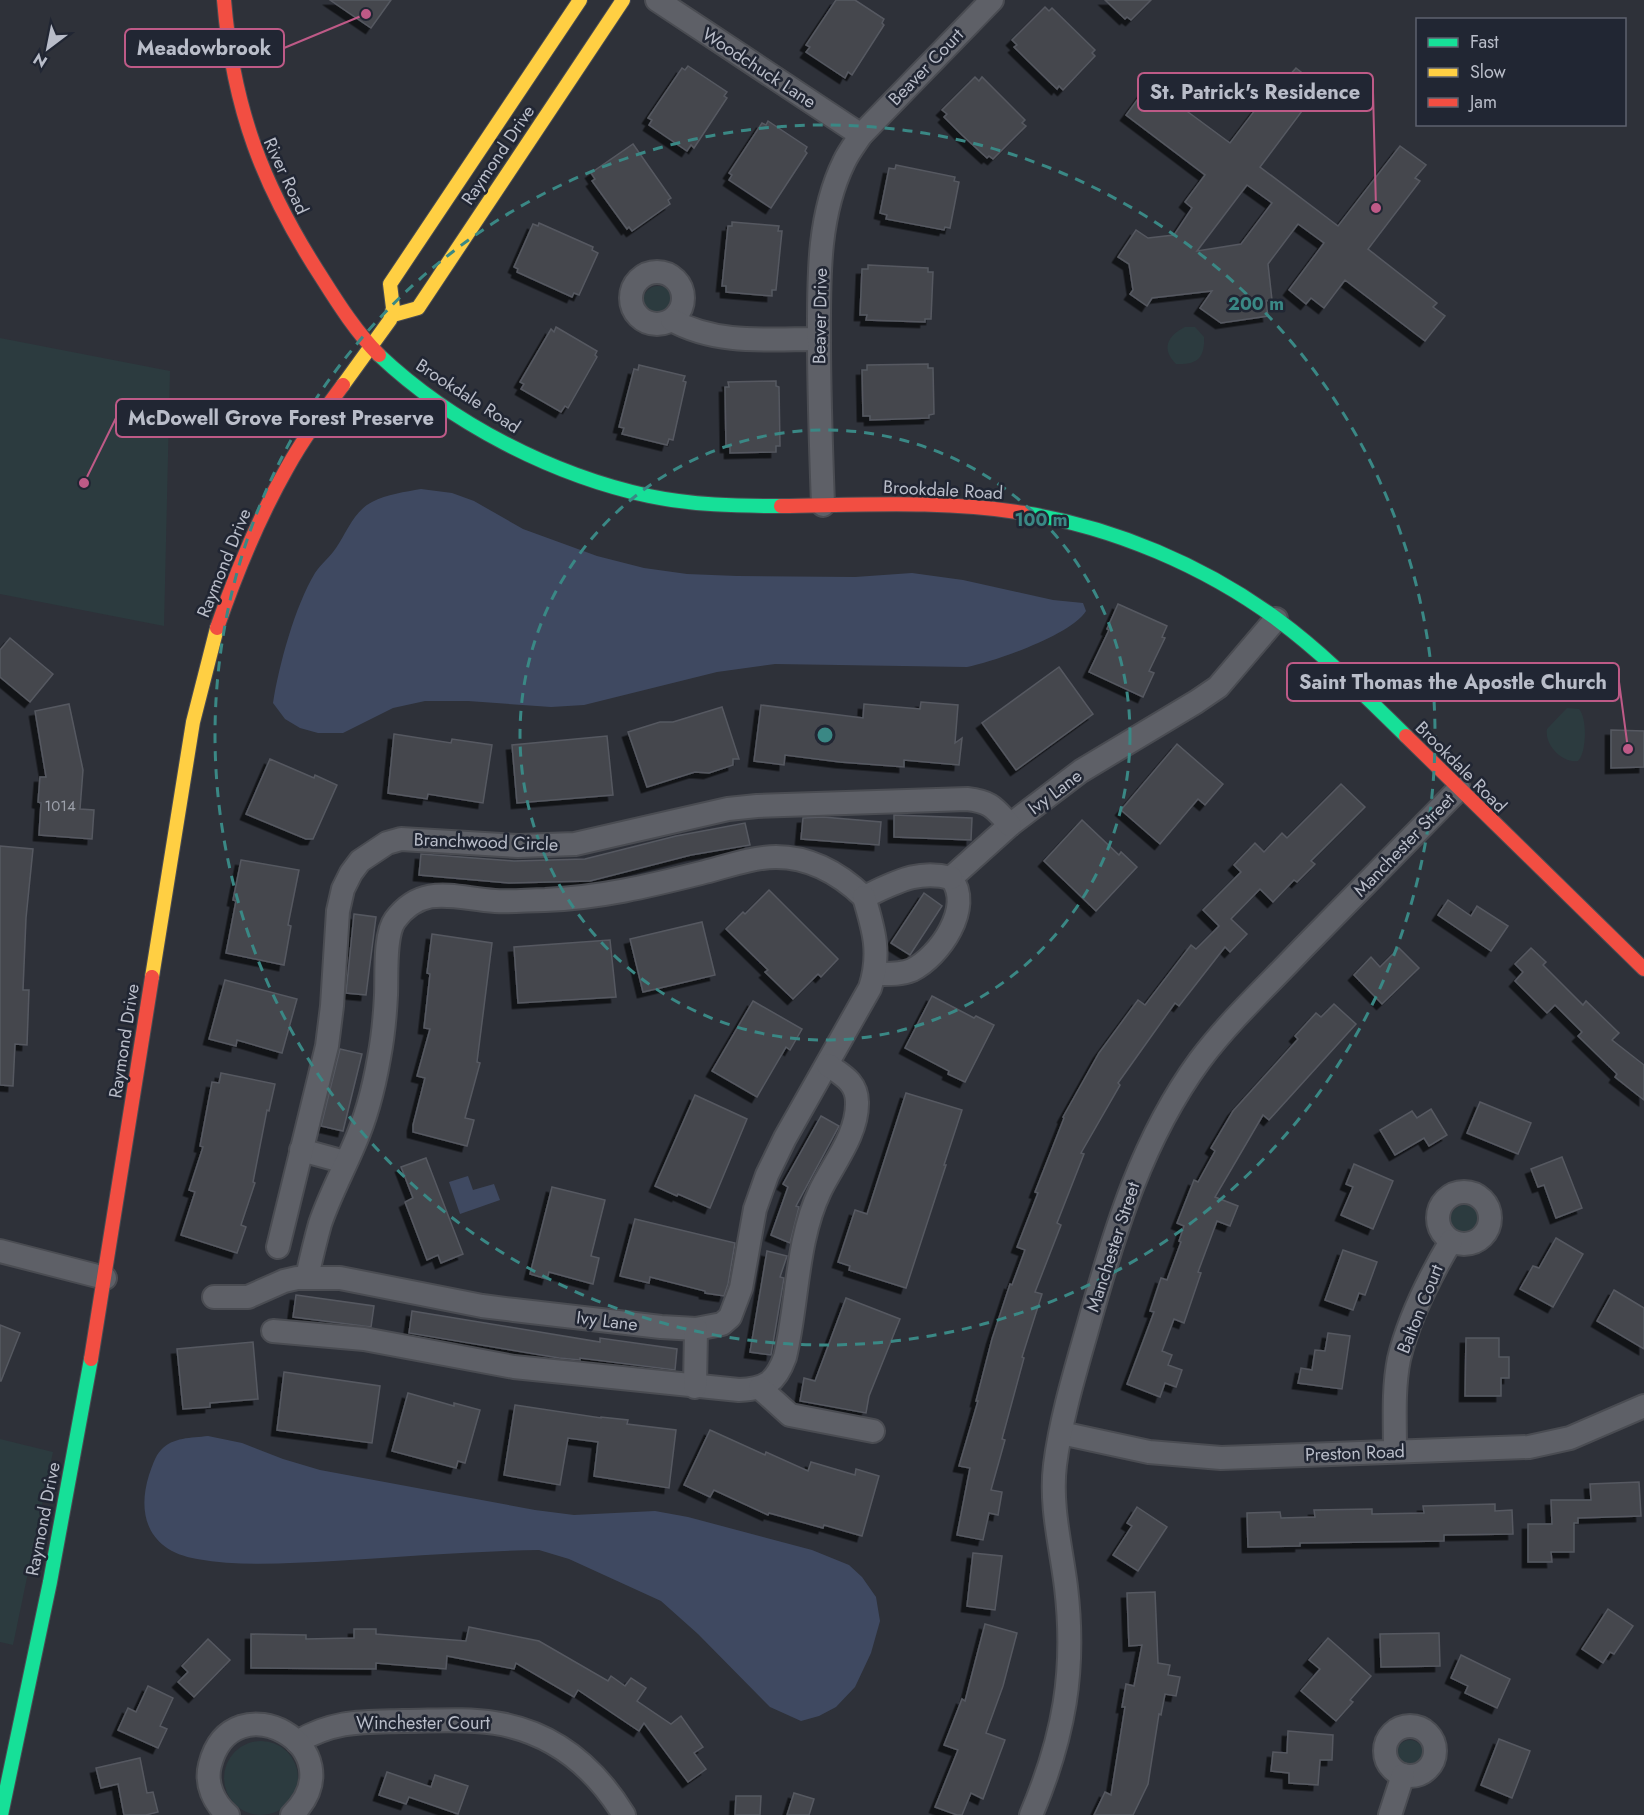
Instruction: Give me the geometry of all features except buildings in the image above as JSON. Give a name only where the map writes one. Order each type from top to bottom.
[{"type":"street","name":"River Road","points":[[224,0],[229,53],[238,96],[250,141],[260,166],[280,210],[307,257],[370,346]]},
{"type":"street","name":"Raymond Drive","points":[[393,315],[390,284],[580,0]]},
{"type":"street","name":"Raymond Drive","points":[[1,1815],[70,1478],[105,1278],[200,685],[230,591],[278,484],[393,315],[418,308],[623,0]]},
{"type":"street","name":"Woodchuck Lane","points":[[657,0],[861,135]]},
{"type":"street","name":"Beaver Court","points":[[861,135],[992,0]]},
{"type":"street","name":"Beaver Drive","points":[[823,505],[819,289],[825,225],[838,176],[845,159],[861,135]]},
{"type":"street","points":[[672,320],[693,330],[714,336],[744,339],[819,339]]},
{"type":"street","name":"Brookdale Road","points":[[370,346],[414,385],[485,432],[528,455],[573,473],[636,493],[685,502],[759,506],[939,504],[993,508],[1060,521],[1113,536],[1171,559],[1225,587],[1276,619],[1306,642],[1644,969]]},
{"type":"street","name":"Ivy Lane","points":[[951,878],[1010,825],[1082,771],[1218,687],[1276,619]]},
{"type":"street","name":"Manchester Street","points":[[1031,1815],[1054,1757],[1068,1686],[1071,1639],[1057,1528],[1054,1481],[1061,1433],[1075,1372],[1126,1200],[1154,1135],[1179,1092],[1232,1021],[1459,789]]},
{"type":"street","name":"Branchwood Circle","points":[[278,1247],[328,1035],[336,930],[344,889],[351,873],[360,861],[387,843],[413,839],[473,844],[549,846],[592,841],[742,807],[967,799],[983,801],[993,806],[1010,825]]},
{"type":"street","points":[[308,1277],[321,1223],[354,1145],[379,1060],[389,939],[393,922],[414,902],[442,894],[497,902],[585,898],[620,893],[775,857],[794,858],[833,871],[864,897],[910,877],[937,874],[951,878],[957,885],[958,903],[949,934],[934,955],[909,971],[875,974]]},
{"type":"street","name":"Ivy Lane","points":[[214,1297],[248,1297],[284,1281],[308,1277],[340,1278],[482,1306],[661,1327],[696,1329],[722,1324],[730,1317],[741,1288],[755,1209],[767,1175],[785,1138],[862,1006],[875,974],[876,949],[864,897]]},
{"type":"street","points":[[273,1331],[364,1339],[514,1367],[739,1390],[760,1388],[773,1380],[782,1364],[789,1341],[804,1244],[813,1211],[819,1193],[845,1146],[855,1119],[857,1106],[854,1087],[849,1080],[828,1065]]},
{"type":"street","points":[[301,1150],[345,1162]]},
{"type":"street","name":"Balton Court","points":[[1395,1451],[1395,1394],[1399,1360],[1407,1330],[1451,1241]]},
{"type":"street","points":[[0,1251],[105,1278]]},
{"type":"street","points":[[696,1329],[696,1386]]},
{"type":"street","points":[[760,1388],[790,1415],[873,1431]]},
{"type":"street","name":"Preston Road","points":[[1061,1433],[1149,1452],[1221,1458],[1529,1447],[1552,1443],[1590,1430],[1644,1406]]},
{"type":"street","name":"Winchester Court","points":[[297,1742],[316,1731],[352,1722],[460,1720],[496,1723],[562,1746],[581,1761],[612,1796],[624,1815]]},
{"type":"street","points":[[228,1815],[217,1803],[208,1781],[208,1770],[212,1757],[220,1742],[231,1733],[257,1724],[270,1725],[285,1731],[307,1755],[310,1782],[300,1807],[292,1815]]},
{"type":"street","points":[[1390,1815],[1403,1775]]},
{"type":"shaded area","points":[[658,286],[664,287],[672,295],[672,307],[664,315],[658,316],[652,315],[644,307],[643,301],[644,295],[652,287]]},
{"type":"shaded area","points":[[1185,327],[1195,327],[1204,337],[1203,350],[1198,359],[1189,363],[1176,364],[1169,353],[1168,343],[1174,334]]},
{"type":"shaded area","points":[[0,338],[170,371],[164,626],[0,594]]},
{"type":"shaded area","points":[[1567,708],[1579,709],[1585,727],[1583,750],[1578,761],[1566,760],[1548,741],[1547,729]]},
{"type":"shaded area","points":[[1465,1205],[1475,1210],[1480,1220],[1475,1230],[1465,1235],[1455,1230],[1450,1220],[1455,1210]]},
{"type":"shaded area","points":[[0,1439],[53,1452],[13,1645],[0,1642]]},
{"type":"shaded area","points":[[1410,1740],[1419,1744],[1423,1753],[1419,1762],[1410,1766],[1401,1762],[1397,1753],[1401,1744]]},
{"type":"shaded area","points":[[261,1741],[275,1744],[287,1752],[295,1764],[298,1778],[295,1792],[287,1804],[275,1812],[261,1815],[247,1812],[235,1804],[227,1792],[224,1778],[227,1764],[235,1752],[247,1744]]},
{"type":"water","points":[[421,489],[452,493],[474,501],[523,529],[597,556],[644,568],[687,574],[737,576],[855,577],[912,573],[963,580],[1053,600],[1083,603],[1086,611],[1065,629],[1032,646],[967,667],[775,664],[717,672],[584,705],[551,707],[468,701],[425,701],[393,708],[343,733],[318,733],[300,728],[285,719],[273,703],[289,636],[308,587],[317,570],[336,548],[360,511],[384,497]]},
{"type":"water","points":[[468,1176],[473,1190],[494,1184],[500,1200],[460,1214],[449,1182]]},
{"type":"water","points":[[208,1436],[242,1443],[320,1470],[535,1510],[574,1515],[655,1511],[688,1517],[812,1550],[849,1565],[862,1577],[876,1597],[880,1621],[871,1653],[855,1687],[836,1707],[819,1716],[801,1721],[770,1707],[698,1634],[661,1601],[569,1559],[539,1550],[265,1564],[231,1563],[181,1555],[158,1540],[150,1530],[144,1505],[145,1490],[155,1458],[166,1446],[183,1439]]},
{"type":"traffic: fast","points":[[379,355],[407,380],[470,424],[540,460],[576,475],[613,487],[665,499],[748,506],[781,506]]},
{"type":"traffic: fast","points":[[1024,513],[1057,519],[1124,539],[1189,566],[1220,582],[1250,600],[1312,647],[1406,736]]},
{"type":"traffic: fast","points":[[1,1815],[50,1582],[91,1359]]},
{"type":"traffic: slow","points":[[343,385],[390,320],[393,308],[390,284],[580,0]]},
{"type":"traffic: slow","points":[[393,315],[418,308],[623,0]]},
{"type":"traffic: slow","points":[[152,977],[193,722],[217,628]]},
{"type":"traffic: jam","points":[[224,0],[228,40],[243,112],[267,179],[283,212],[328,288],[356,328],[379,355]]},
{"type":"traffic: jam","points":[[217,628],[248,546],[276,487],[306,436],[343,385]]},
{"type":"traffic: jam","points":[[781,506],[933,505],[1024,513]]},
{"type":"traffic: jam","points":[[1406,736],[1644,969]]},
{"type":"traffic: jam","points":[[91,1359],[152,977]]},
{"type":"place","name":"Meadowbrook","points":[[366,14]]},
{"type":"place","name":"St. Patrick's Residence","points":[[1376,208]]},
{"type":"place","name":"McDowell Grove Forest Preserve","points":[[84,483]]},
{"type":"place","name":"Saint Thomas the Apostle Church","points":[[1628,749]]}]
